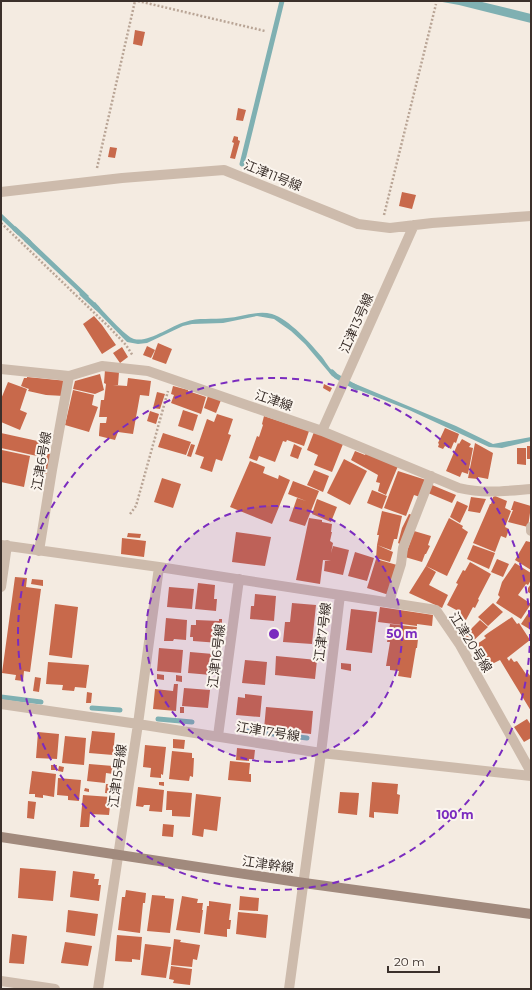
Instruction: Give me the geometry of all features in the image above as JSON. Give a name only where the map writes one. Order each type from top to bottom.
[{"type":"street","name":"江津11号線","points":[[1,192],[224,170],[358,224],[390,228],[531,216]]},
{"type":"street","name":"江津13号線","points":[[322,431],[414,225]]},
{"type":"street","name":"江津線","points":[[1,369],[69,376],[102,366],[148,371],[322,431],[459,488],[474,492],[531,489]]},
{"type":"street","name":"江津6号線","points":[[39,551],[69,376]]},
{"type":"street","points":[[389,602],[401,564],[404,548],[431,476]]},
{"type":"street","name":"江津7号線","points":[[4,545],[340,595],[304,883],[288,989]]},
{"type":"street","points":[[1,587],[4,545]]},
{"type":"street","name":"江津15号線","points":[[98,989],[138,724],[159,567]]},
{"type":"street","name":"江津16号線","points":[[218,736],[238,579]]},
{"type":"street","name":"江津20号線","points":[[340,595],[436,610],[460,645],[531,772]]},
{"type":"street","name":"江津17号線","points":[[1,704],[218,736],[321,753],[531,776]]},
{"type":"street","name":"江津幹線","points":[[1,837],[304,883],[531,914]]},
{"type":"street","points":[[1,981],[55,989]]},
{"type":"path","points":[[93,182],[135,1]]},
{"type":"path","points":[[138,1],[265,31]]},
{"type":"path","points":[[381,227],[436,4]]},
{"type":"path","points":[[1,223],[126,345],[140,370]]},
{"type":"path","points":[[130,514],[136,506],[138,500],[172,379]]},
{"type":"water","points":[[437,1],[478,1],[531,14],[531,23],[459,5]]},
{"type":"water","points":[[2,214],[21,232],[18,235],[1,219]]},
{"type":"water","points":[[27,237],[89,296],[86,299],[24,241]]},
{"type":"water","points":[[95,302],[126,334],[134,339],[140,340],[146,339],[190,320],[227,318],[255,313],[272,314],[285,321],[299,332],[338,375],[336,378],[332,376],[305,344],[291,331],[274,319],[257,316],[223,323],[192,324],[183,326],[147,343],[138,344],[127,342],[91,305]]},
{"type":"water","points":[[353,383],[456,426],[493,444],[531,437],[531,441],[502,448],[489,447],[409,410],[351,387]]},
{"type":"building","points":[[135,30],[145,32],[142,46],[133,44]]},
{"type":"building","points":[[238,108],[246,110],[243,121],[236,120]]},
{"type":"building","points":[[234,136],[238,137],[238,140],[240,141],[235,159],[230,158],[234,143],[232,142]]},
{"type":"building","points":[[110,147],[117,148],[115,158],[108,157]]},
{"type":"building","points":[[402,192],[416,195],[412,209],[399,206]]},
{"type":"building","points":[[94,316],[116,345],[102,354],[83,324]]},
{"type":"building","points":[[158,343],[172,349],[166,364],[152,359]]},
{"type":"building","points":[[147,346],[155,350],[151,358],[143,355]]},
{"type":"building","points":[[122,347],[128,357],[120,363],[113,353]]},
{"type":"building","points":[[105,370],[119,372],[118,385],[113,385],[127,386],[128,378],[151,381],[149,396],[140,395],[133,434],[118,432],[115,440],[99,436],[100,423],[106,423],[107,417],[99,417],[101,400],[104,400],[106,384],[104,383]]},
{"type":"building","points":[[100,374],[104,390],[95,394],[73,389],[75,381]]},
{"type":"building","points":[[27,377],[67,381],[64,396],[46,395],[28,391],[29,389],[21,386],[24,378]]},
{"type":"building","points":[[8,382],[27,389],[20,410],[27,413],[20,430],[1,422],[1,399]]},
{"type":"building","points":[[324,384],[332,388],[330,392],[323,388]]},
{"type":"building","points":[[173,386],[206,397],[201,414],[171,403],[174,395],[171,394]]},
{"type":"building","points":[[73,390],[94,395],[92,405],[98,407],[89,432],[65,425]]},
{"type":"building","points":[[157,392],[165,394],[160,409],[153,408]]},
{"type":"building","points":[[208,396],[221,400],[216,413],[204,408]]},
{"type":"building","points":[[183,410],[198,415],[193,431],[178,426]]},
{"type":"building","points":[[150,411],[159,414],[156,424],[147,421]]},
{"type":"building","points":[[217,414],[233,419],[228,434],[231,435],[222,461],[216,459],[212,472],[200,468],[204,457],[195,454],[207,419],[214,422]]},
{"type":"building","points":[[264,416],[309,431],[304,446],[287,440],[286,442],[283,441],[275,462],[259,456],[257,461],[249,458],[257,436],[259,437]]},
{"type":"building","points":[[445,428],[459,434],[456,443],[454,442],[451,449],[445,446],[443,449],[438,447],[438,443]]},
{"type":"building","points":[[314,432],[343,444],[332,472],[314,465],[318,455],[307,450]]},
{"type":"building","points":[[1,433],[42,442],[41,448],[52,450],[47,474],[35,472],[37,456],[1,448]]},
{"type":"building","points":[[163,433],[191,442],[186,455],[158,447]]},
{"type":"building","points":[[462,439],[471,444],[469,447],[473,448],[468,474],[462,472],[460,477],[446,471],[458,443],[459,444]]},
{"type":"building","points":[[475,443],[493,453],[488,479],[478,477],[478,479],[468,478]]},
{"type":"building","points":[[191,444],[195,445],[191,457],[187,456]]},
{"type":"building","points":[[294,444],[302,448],[298,459],[290,456]]},
{"type":"building","points":[[527,446],[531,446],[531,459],[527,459]]},
{"type":"building","points":[[517,448],[526,448],[526,465],[517,464]]},
{"type":"building","points":[[2,450],[30,456],[24,487],[1,482]]},
{"type":"building","points":[[355,451],[365,455],[366,453],[398,466],[386,495],[378,491],[380,483],[376,482],[378,475],[351,460]]},
{"type":"building","points":[[344,459],[367,471],[350,505],[327,493]]},
{"type":"building","points":[[250,461],[265,467],[263,473],[278,479],[279,475],[290,480],[272,524],[230,507]]},
{"type":"building","points":[[314,470],[329,476],[323,492],[307,485]]},
{"type":"building","points":[[398,471],[426,480],[420,497],[414,495],[406,516],[384,508]]},
{"type":"building","points":[[162,478],[181,484],[173,508],[154,502]]},
{"type":"building","points":[[293,481],[319,491],[305,526],[289,521],[297,498],[306,501],[288,494]]},
{"type":"building","points":[[432,485],[456,495],[452,503],[428,493]]},
{"type":"building","points":[[372,490],[387,496],[382,509],[367,503]]},
{"type":"building","points":[[495,496],[507,501],[505,508],[511,511],[505,527],[509,529],[506,538],[501,536],[495,552],[473,543],[493,497]]},
{"type":"building","points":[[471,497],[486,499],[480,513],[468,511]]},
{"type":"building","points":[[317,499],[337,507],[331,522],[312,514]]},
{"type":"building","points":[[457,501],[468,506],[460,523],[450,517]]},
{"type":"building","points":[[514,501],[531,506],[528,527],[508,522],[513,510],[511,510]]},
{"type":"building","points":[[382,511],[402,516],[397,539],[394,539],[391,550],[377,545],[379,535],[377,535]]},
{"type":"building","points":[[409,514],[413,515],[402,545],[398,543],[402,528]]},
{"type":"building","points":[[309,518],[322,520],[322,522],[332,524],[330,541],[333,543],[331,553],[333,546],[349,550],[343,575],[324,571],[325,561],[331,561],[323,560],[320,584],[296,580]]},
{"type":"building","points":[[449,518],[463,526],[462,528],[468,532],[447,576],[426,566]]},
{"type":"building","points":[[414,531],[431,536],[428,545],[430,546],[422,562],[405,557]]},
{"type":"building","points":[[236,532],[271,537],[265,566],[232,562]]},
{"type":"building","points":[[128,533],[141,534],[140,538],[127,537]]},
{"type":"building","points":[[122,538],[146,541],[144,557],[121,554]]},
{"type":"building","points":[[531,540],[531,570],[515,560],[526,541],[530,542]]},
{"type":"building","points":[[377,545],[393,552],[390,562],[376,558]]},
{"type":"building","points":[[473,545],[495,553],[489,569],[467,559]]},
{"type":"building","points":[[355,552],[374,558],[367,581],[348,576]]},
{"type":"building","points":[[376,559],[397,565],[389,595],[367,588]]},
{"type":"building","points":[[497,559],[509,564],[503,577],[491,572]]},
{"type":"building","points":[[470,562],[491,574],[475,608],[473,607],[466,620],[458,615],[460,612],[447,605],[458,584],[456,583],[463,570],[465,571]]},
{"type":"building","points":[[515,563],[531,573],[531,580],[518,595],[531,604],[521,619],[496,603],[500,597],[498,595],[502,582]]},
{"type":"building","points":[[426,566],[436,572],[429,585],[448,595],[442,608],[409,593]]},
{"type":"building","points":[[15,577],[27,578],[26,587],[41,589],[30,672],[24,671],[23,681],[15,680],[16,675],[2,673]]},
{"type":"building","points":[[32,579],[43,580],[43,586],[31,584]]},
{"type":"building","points":[[198,583],[215,585],[214,599],[217,599],[216,611],[195,609]]},
{"type":"building","points":[[531,584],[531,594],[528,592],[528,588]]},
{"type":"building","points":[[169,587],[194,589],[192,609],[167,607]]},
{"type":"building","points":[[255,594],[276,596],[274,621],[250,619],[251,606],[254,606]]},
{"type":"building","points":[[292,603],[316,605],[312,644],[283,642],[285,622],[290,622]]},
{"type":"building","points":[[493,603],[503,612],[488,626],[478,617]]},
{"type":"building","points":[[55,604],[78,607],[72,658],[49,655]]},
{"type":"building","points":[[380,607],[433,615],[432,626],[417,624],[417,626],[402,625],[378,622]]},
{"type":"building","points":[[351,609],[377,612],[372,653],[346,650]]},
{"type":"building","points":[[531,609],[531,630],[521,624]]},
{"type":"building","points":[[512,617],[517,624],[519,623],[530,640],[507,658],[509,661],[511,658],[514,662],[517,661],[526,674],[528,673],[531,677],[531,711],[500,660],[490,665],[477,644],[486,638],[484,636]]},
{"type":"building","points":[[166,618],[187,620],[186,640],[174,639],[173,641],[164,641]]},
{"type":"building","points":[[219,619],[222,619],[222,624],[220,624],[219,643],[193,641],[193,637],[190,637],[191,625],[196,625],[196,620],[219,621]]},
{"type":"building","points":[[480,620],[488,627],[471,643],[464,636]]},
{"type":"building","points":[[390,624],[417,627],[415,638],[418,639],[417,648],[411,678],[398,676],[399,671],[390,670],[390,666],[386,666],[390,642],[387,642]]},
{"type":"building","points":[[159,648],[183,650],[181,673],[157,671]]},
{"type":"building","points":[[190,652],[213,654],[211,675],[188,673]]},
{"type":"building","points":[[276,656],[317,660],[315,679],[275,675]]},
{"type":"building","points":[[245,660],[267,662],[265,685],[242,683]]},
{"type":"building","points":[[48,662],[89,665],[86,688],[75,687],[74,691],[62,690],[63,685],[46,684]]},
{"type":"building","points":[[341,663],[351,664],[351,671],[341,669]]},
{"type":"building","points":[[157,674],[164,675],[164,680],[157,679]]},
{"type":"building","points":[[176,675],[182,676],[182,682],[176,681]]},
{"type":"building","points":[[35,677],[41,678],[39,692],[33,691]]},
{"type":"building","points":[[174,684],[178,684],[176,711],[153,709],[155,689],[173,691]]},
{"type":"building","points":[[184,688],[210,690],[208,708],[182,706]]},
{"type":"building","points":[[87,692],[92,693],[91,703],[86,703]]},
{"type":"building","points":[[245,694],[262,696],[260,717],[236,715],[238,697],[245,698]]},
{"type":"building","points":[[180,707],[184,707],[184,713],[180,713]]},
{"type":"building","points":[[266,707],[313,711],[311,734],[264,729]]},
{"type":"building","points":[[527,719],[531,725],[531,738],[524,742],[514,727]]},
{"type":"building","points":[[92,731],[115,733],[113,755],[89,753]]},
{"type":"building","points":[[38,732],[59,734],[57,759],[36,758]]},
{"type":"building","points":[[65,736],[86,738],[84,765],[62,763]]},
{"type":"building","points":[[173,739],[185,740],[184,749],[173,748]]},
{"type":"building","points":[[145,745],[166,747],[163,775],[161,774],[161,778],[150,777],[151,768],[143,767]]},
{"type":"building","points":[[237,748],[255,750],[254,759],[249,759],[249,761],[236,760]]},
{"type":"building","points":[[172,751],[192,753],[192,758],[194,758],[193,777],[190,776],[189,781],[169,779]]},
{"type":"building","points":[[230,761],[250,763],[249,774],[251,774],[251,782],[228,780]]},
{"type":"building","points":[[89,764],[113,766],[113,774],[106,773],[105,783],[87,781]]},
{"type":"building","points":[[51,765],[57,765],[56,770],[51,770]]},
{"type":"building","points":[[59,766],[64,767],[63,772],[58,771]]},
{"type":"building","points":[[32,771],[56,774],[54,797],[43,795],[43,798],[35,797],[35,794],[29,794]]},
{"type":"building","points":[[58,778],[81,780],[79,801],[68,800],[68,796],[57,795]]},
{"type":"building","points":[[159,782],[164,782],[164,786],[159,785]]},
{"type":"building","points":[[372,782],[398,784],[397,794],[400,795],[398,814],[374,812],[374,818],[369,817]]},
{"type":"building","points":[[106,784],[118,785],[117,794],[105,793]]},
{"type":"building","points":[[138,787],[164,790],[162,812],[149,811],[150,805],[144,805],[143,807],[136,806]]},
{"type":"building","points":[[85,788],[89,789],[89,792],[84,791]]},
{"type":"building","points":[[167,791],[192,793],[190,817],[172,816],[172,810],[166,810]]},
{"type":"building","points":[[340,792],[359,793],[357,815],[338,813]]},
{"type":"building","points":[[196,794],[221,797],[217,831],[204,829],[203,837],[192,835]]},
{"type":"building","points":[[83,795],[111,797],[109,815],[90,814],[89,827],[80,827]]},
{"type":"building","points":[[28,801],[36,802],[34,819],[27,818]]},
{"type":"building","points":[[163,824],[174,825],[173,837],[162,836]]},
{"type":"building","points":[[20,868],[56,871],[53,901],[18,898]]},
{"type":"building","points":[[73,871],[95,874],[94,879],[99,879],[98,885],[101,885],[99,901],[70,897]]},
{"type":"building","points":[[126,890],[146,893],[145,903],[143,903],[140,933],[118,930],[122,897],[125,897]]},
{"type":"building","points":[[152,895],[165,896],[165,898],[174,899],[170,933],[147,931]]},
{"type":"building","points":[[182,896],[198,899],[197,903],[203,903],[200,933],[176,930]]},
{"type":"building","points":[[240,896],[259,898],[258,911],[239,910]]},
{"type":"building","points":[[209,901],[231,904],[229,920],[231,920],[230,929],[227,929],[227,937],[204,934],[207,906],[209,906]]},
{"type":"building","points":[[68,910],[98,914],[95,936],[66,932]]},
{"type":"building","points":[[238,912],[268,915],[266,938],[236,934]]},
{"type":"building","points":[[12,934],[27,936],[24,964],[9,963]]},
{"type":"building","points":[[117,935],[142,937],[140,960],[132,959],[132,962],[115,961]]},
{"type":"building","points":[[174,939],[181,940],[180,942],[200,945],[197,960],[193,959],[192,967],[171,965]]},
{"type":"building","points":[[65,942],[92,946],[88,966],[61,963]]},
{"type":"building","points":[[145,944],[171,947],[166,978],[141,975]]},
{"type":"building","points":[[171,966],[192,969],[190,985],[173,983],[174,980],[169,979]]},
{"type":"waterway","points":[[242,164],[282,1]]},
{"type":"waterway","points":[[15,229],[29,242]]},
{"type":"waterway","points":[[82,294],[97,308]]},
{"type":"waterway","points":[[332,372],[336,376],[357,388]]},
{"type":"waterway","points":[[1,697],[41,702]]},
{"type":"waterway","points":[[92,708],[120,710]]},
{"type":"waterway","points":[[158,719],[192,722]]},
{"type":"waterway","points":[[239,730],[307,738]]}]
